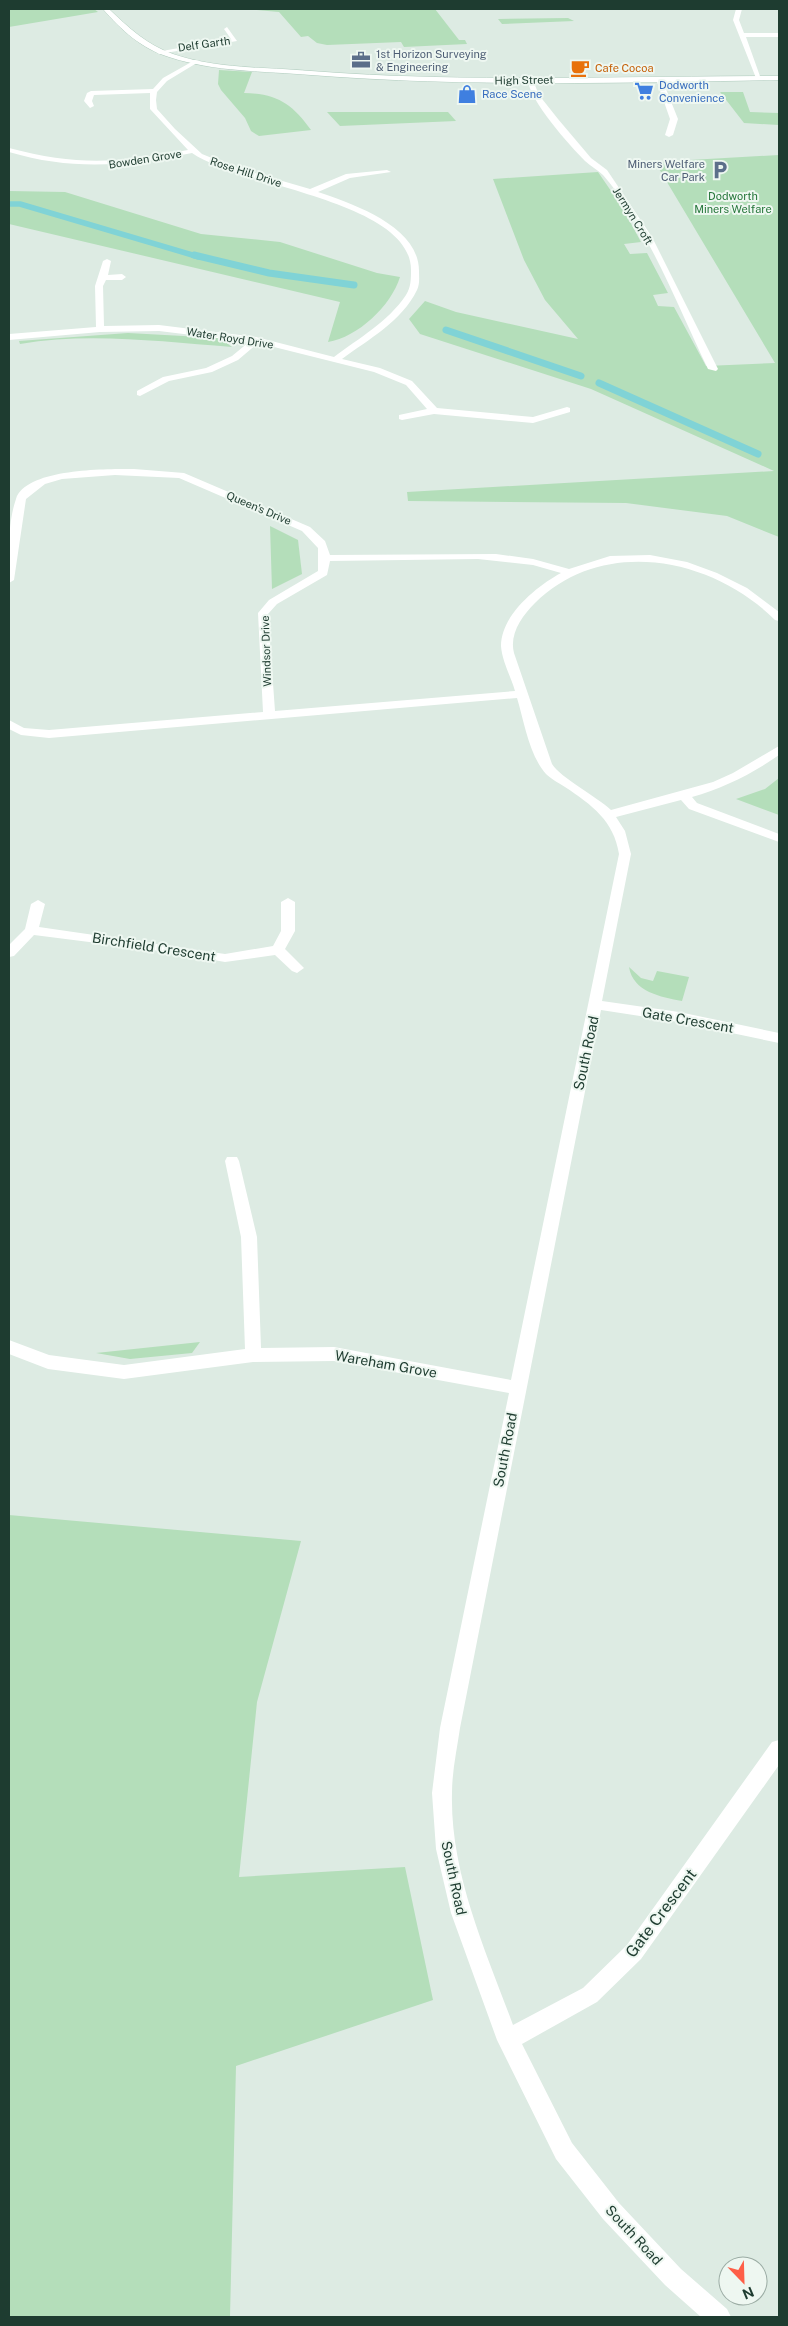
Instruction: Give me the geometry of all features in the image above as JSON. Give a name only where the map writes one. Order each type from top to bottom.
[{"type":"street","name":"High Street","points":[[106,9],[143,43],[159,52],[197,61],[310,74],[394,80],[779,78]]},
{"type":"street","points":[[740,9],[736,20],[759,78]]},
{"type":"street","name":"Delf Garth","points":[[159,52],[235,40],[227,30]]},
{"type":"street","points":[[743,35],[779,35]]},
{"type":"street","points":[[90,106],[88,101],[90,93],[119,90],[152,91],[167,78],[197,61]]},
{"type":"street","points":[[659,78],[674,118],[669,135]]},
{"type":"street","name":"Jermyn Croft","points":[[530,80],[536,95],[555,121],[588,160],[604,172],[648,237],[713,368]]},
{"type":"street","name":"Rose Hill Drive","points":[[152,91],[150,100],[154,109],[192,151],[234,170],[310,192],[370,214],[392,229],[408,246],[417,264],[415,285],[400,309],[379,328],[336,359]]},
{"type":"street","name":"Bowden Grove","points":[[9,150],[32,158],[72,164],[106,165],[141,161],[192,151]]},
{"type":"street","points":[[310,192],[349,176],[387,172]]},
{"type":"street","points":[[100,329],[98,286],[103,278],[106,260]]},
{"type":"street","points":[[103,278],[122,277]]},
{"type":"street","name":"Water Royd Drive","points":[[9,338],[100,329],[159,328],[256,340],[377,370],[409,383],[434,411]]},
{"type":"street","points":[[140,393],[166,379],[209,370],[235,358],[256,340]]},
{"type":"street","points":[[402,418],[434,411],[533,420],[567,410]]},
{"type":"street","name":"Queen's Drive","points":[[9,580],[21,498],[30,489],[48,479],[70,475],[162,472],[181,475],[306,529],[323,542],[326,558]]},
{"type":"street","points":[[326,558],[483,555],[551,565],[569,572]]},
{"type":"street","name":"South Road","points":[[719,2317],[673,2278],[610,2211],[564,2151],[508,2040],[461,1913],[446,1849],[442,1792],[450,1728],[625,854],[620,828],[608,814],[549,771],[507,647],[515,619],[540,590],[569,572],[603,560],[633,557],[671,561],[715,575],[754,597],[773,611],[779,618]]},
{"type":"street","name":"Windsor Drive","points":[[269,716],[263,613],[273,602],[323,574],[326,558]]},
{"type":"street","points":[[9,724],[21,731],[49,734],[523,694]]},
{"type":"street","points":[[608,814],[684,796],[726,782],[760,764],[779,750]]},
{"type":"street","points":[[684,796],[693,806],[779,838]]},
{"type":"street","points":[[288,902],[288,931],[278,950],[297,968]]},
{"type":"street","points":[[9,953],[30,930],[38,904]]},
{"type":"street","name":"Birchfield Crescent","points":[[30,930],[168,948],[226,958],[278,950]]},
{"type":"street","name":"Gate Crescent","points":[[596,1005],[679,1017],[779,1038]]},
{"type":"street","points":[[232,1161],[249,1237],[253,1355]]},
{"type":"street","name":"Wareham Grove","points":[[9,1346],[48,1362],[124,1372],[253,1355],[334,1354],[518,1388]]},
{"type":"street","name":"Gate Crescent","points":[[508,2040],[590,1995],[634,1952],[779,1750]]},
{"type":"green space","points":[[9,9],[94,9],[98,12],[9,27]]},
{"type":"green space","points":[[245,9],[435,9],[459,40],[465,40],[467,44],[404,47],[401,42],[327,45],[317,43],[308,36],[301,37],[279,12]]},
{"type":"green space","points":[[568,18],[574,21],[502,24],[498,19]]},
{"type":"green space","points":[[219,70],[252,72],[244,93],[275,98],[283,102],[297,113],[311,130],[259,136],[251,131],[245,118],[221,90],[218,84]]},
{"type":"green space","points":[[720,92],[743,92],[750,112],[779,113],[779,125],[744,123]]},
{"type":"green space","points":[[327,112],[448,112],[456,121],[340,126]]},
{"type":"green space","name":"Dodworth Miners Welfare","points":[[779,155],[779,537],[727,516],[626,503],[408,501],[407,492],[774,471],[591,389],[420,334],[409,319],[425,301],[456,312],[578,339],[545,300],[524,260],[493,179],[598,172],[622,207],[641,242],[624,244],[630,254],[647,253],[668,293],[653,295],[658,306],[674,307],[706,366],[775,363],[655,162]]},
{"type":"green space","points":[[9,191],[65,192],[201,234],[280,242],[377,273],[400,277],[389,299],[372,318],[351,334],[328,342],[340,302],[9,224]]},
{"type":"green space","points":[[128,333],[220,338],[232,347],[99,338],[46,340],[20,344],[19,341]]},
{"type":"green space","points":[[270,526],[298,540],[302,574],[272,589]]},
{"type":"green space","points":[[779,778],[779,815],[736,799],[765,789]]},
{"type":"green space","points":[[629,967],[641,978],[653,981],[657,971],[689,977],[682,1001],[665,998],[642,988],[636,982]]},
{"type":"green space","points":[[200,1342],[192,1353],[130,1359],[96,1353]]},
{"type":"green space","points":[[9,1515],[301,1541],[257,1702],[239,1877],[405,1867],[433,2000],[236,2066],[230,2317],[9,2317]]},
{"type":"waterway","points":[[9,204],[20,204],[199,257]]},
{"type":"waterway","points":[[194,255],[269,273],[354,285]]},
{"type":"waterway","points":[[446,330],[581,376]]},
{"type":"waterway","points":[[599,383],[758,454]]},
{"type":"place","name":"1st Horizon Surveying & Engineering","points":[[361,60]]},
{"type":"place","name":"Cafe Cocoa","points":[[580,68]]},
{"type":"place","name":"Dodworth Convenience","points":[[644,91]]},
{"type":"place","name":"Race Scene","points":[[467,94]]},
{"type":"place","name":"Miners Welfare Car Park","points":[[720,170]]}]
